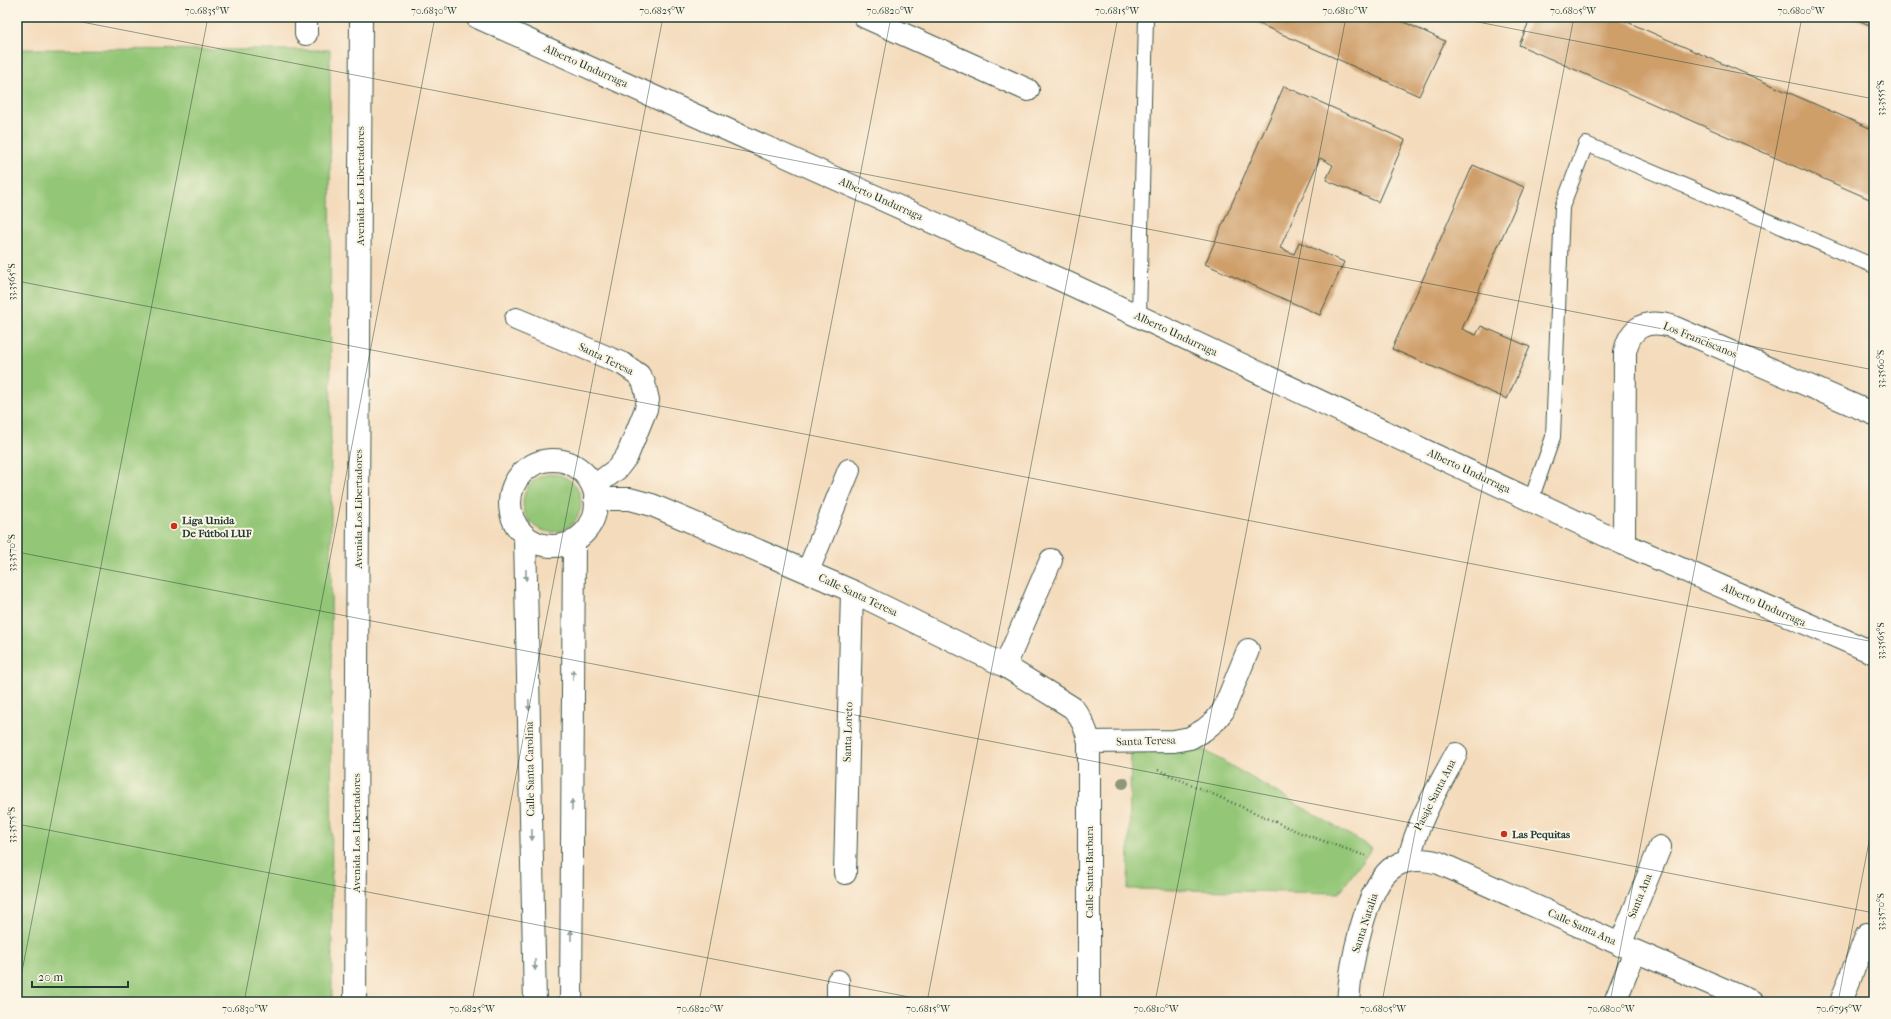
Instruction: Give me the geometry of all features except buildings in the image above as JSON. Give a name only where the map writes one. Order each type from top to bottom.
[{"type":"street","name":"Avenida Los Libertadores","points":[[355,1002],[361,17]]},
{"type":"street","name":"Alberto Undurraga","points":[[477,17],[1140,317],[1624,544],[1874,653]]},
{"type":"street","points":[[865,17],[1028,90]]},
{"type":"street","name":"Santa Teresa","points":[[516,319],[623,364],[639,375],[644,383],[648,400],[627,456],[594,493]]},
{"type":"street","name":"Los Franciscanos","points":[[1624,544],[1625,352],[1627,342],[1632,334],[1640,327],[1650,323],[1660,323],[1670,326],[1874,414]]},
{"type":"street","points":[[548,461],[563,462],[576,468],[587,477],[594,493],[595,511],[591,523],[584,533],[574,540],[562,545],[548,546],[525,536],[516,525],[510,511],[510,497],[514,484],[523,472],[535,464],[548,461]]},
{"type":"street","points":[[808,571],[849,470]]},
{"type":"street","name":"Calle Santa Teresa","points":[[594,493],[630,499],[652,505],[852,591],[1005,666],[1073,708],[1087,729],[1089,742]]},
{"type":"street","name":"Calle Santa Carolina","points":[[525,536],[535,1002]]},
{"type":"street","points":[[571,1002],[574,540]]},
{"type":"street","points":[[1005,666],[1051,560]]},
{"type":"street","name":"Santa Loreto","points":[[844,873],[852,591]]},
{"type":"street","name":"Santa Teresa","points":[[1089,742],[1174,741],[1190,738],[1204,730],[1215,722],[1223,711],[1248,650]]},
{"type":"street","name":"Calle Santa Barbara","points":[[1089,742],[1089,1002]]},
{"type":"street","name":"Pasaje Santa Ana","points":[[1402,863],[1420,823],[1456,754]]},
{"type":"street","name":"Santa Ana","points":[[1615,1002],[1627,948],[1660,847]]},
{"type":"street","name":"Calle Santa Ana","points":[[1402,863],[1425,860],[1439,863],[1627,948],[1753,1002]]},
{"type":"street","name":"Santa Natalia","points":[[1348,1002],[1354,956],[1365,915],[1384,875],[1402,863]]},
{"type":"street","points":[[1841,1002],[1866,934]]},
{"type":"lane","points":[[1140,317],[1146,17]]},
{"type":"lane","points":[[1531,500],[1553,437],[1562,207],[1586,144],[1874,266]]},
{"type":"path","points":[[1153,768],[1301,833],[1402,863]]},
{"type":"green space","name":"Liga Unida De Fútbol LUF","points":[[17,49],[330,50],[332,1002],[17,1002]]},
{"type":"green space","points":[[552,474],[563,476],[576,487],[579,492],[581,503],[579,514],[568,527],[563,530],[552,532],[541,530],[528,519],[525,514],[523,503],[525,492],[536,479],[541,476]]},
{"type":"green space","points":[[1131,749],[1204,750],[1372,848],[1339,893],[1128,889]]},
{"type":"place","name":"Liga Unida De Fútbol LUF","points":[[174,526]]},
{"type":"place","name":"Las Pequitas","points":[[1504,834]]}]
